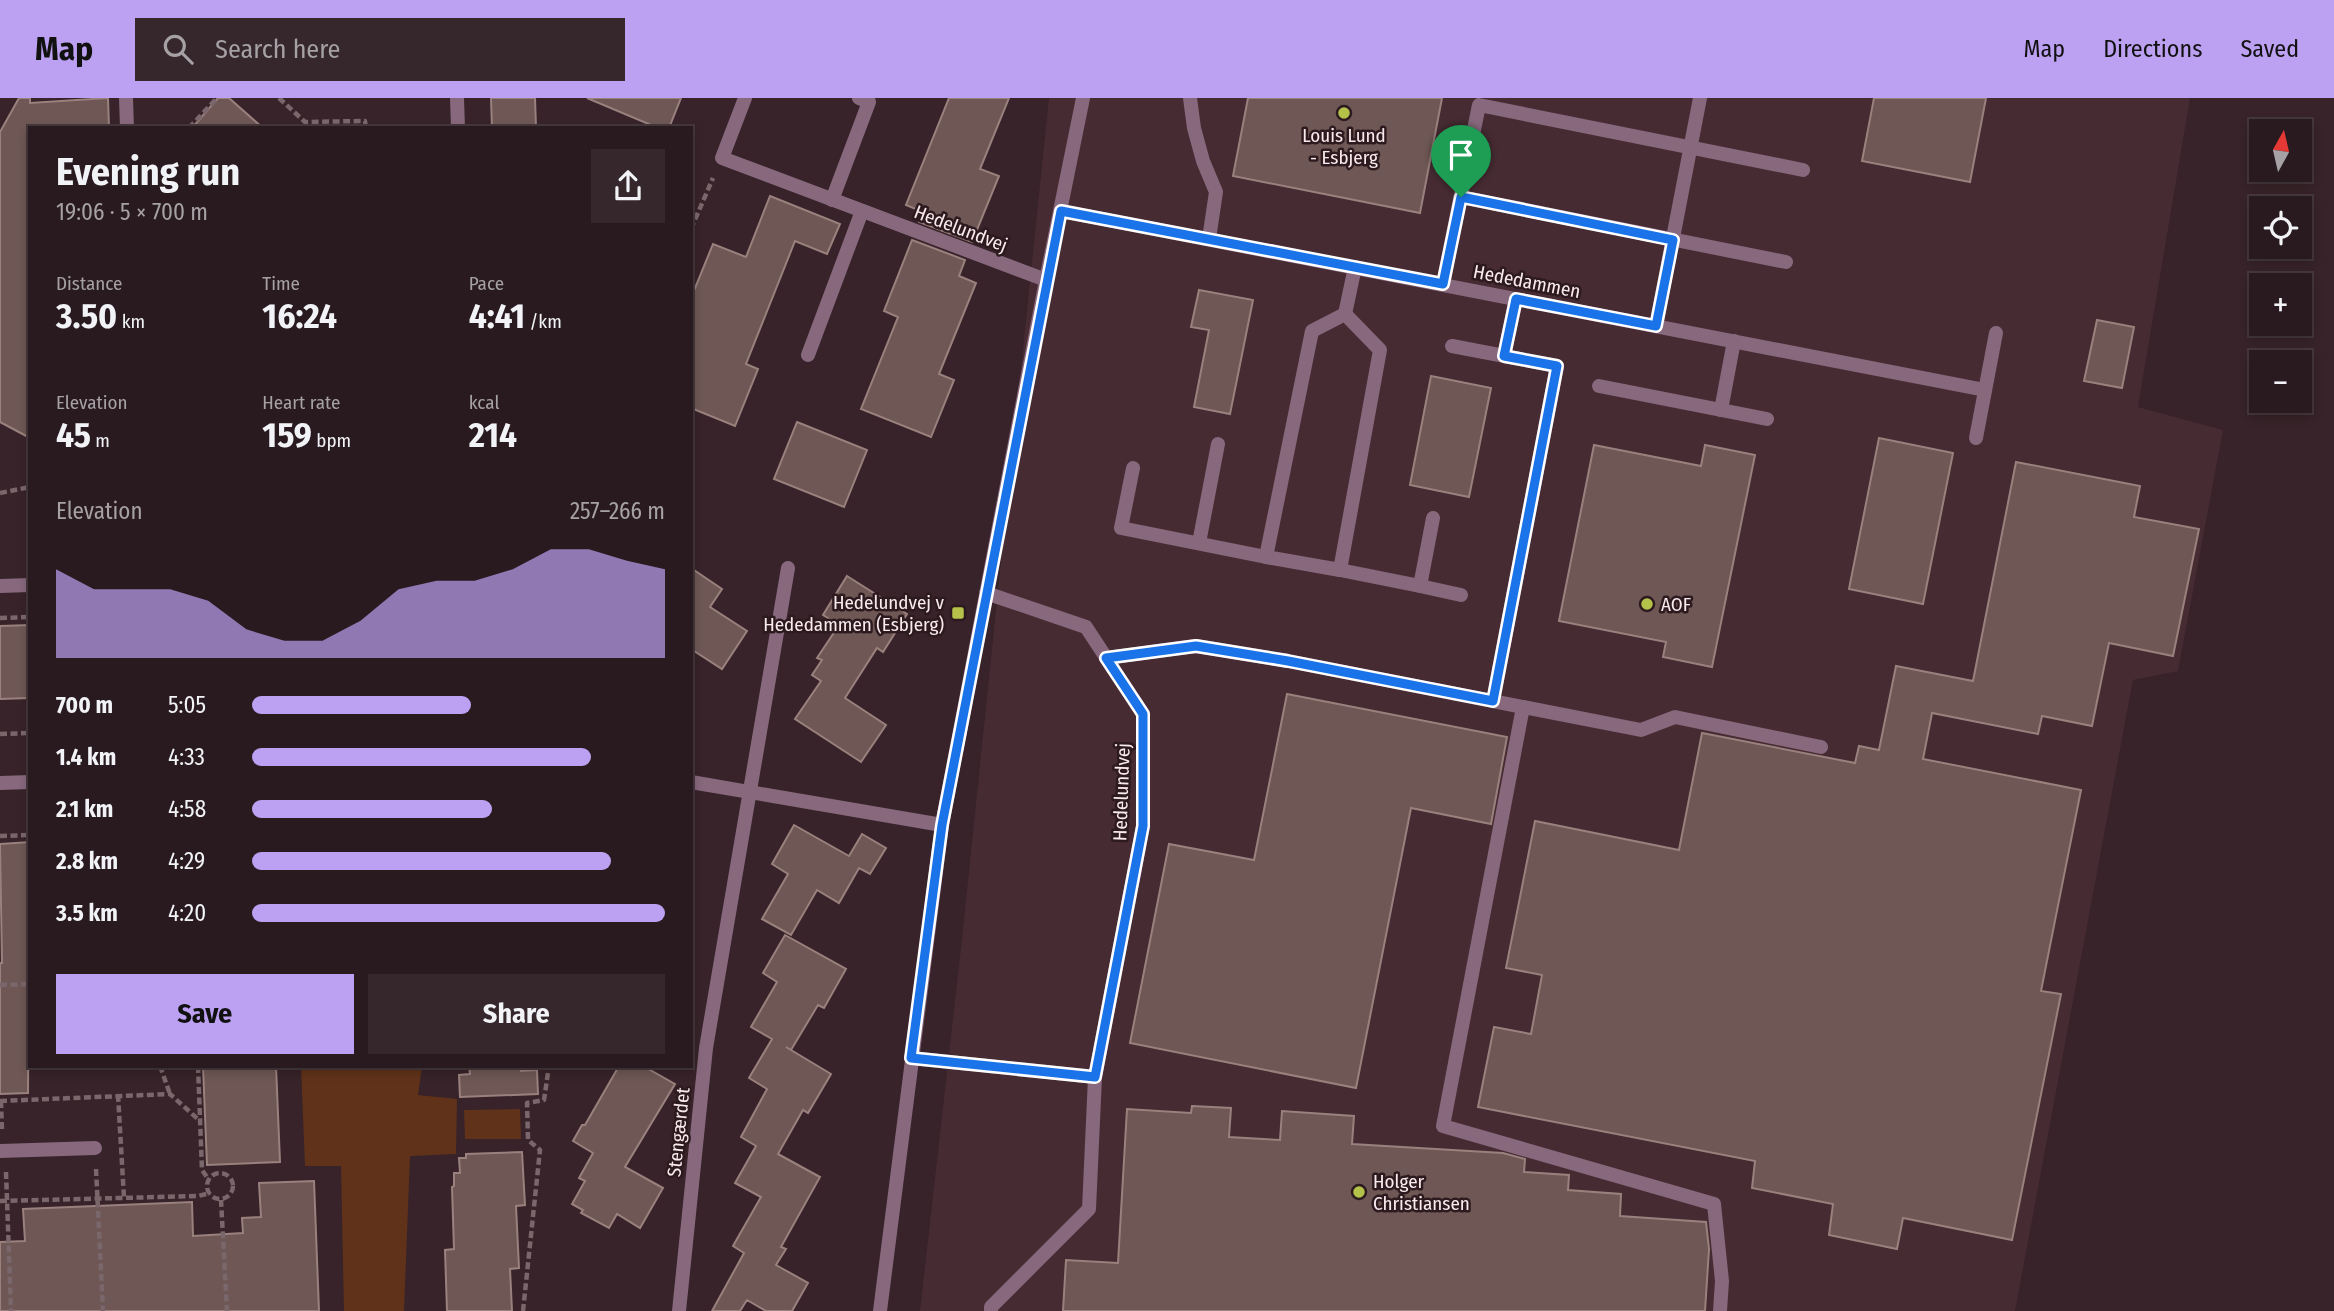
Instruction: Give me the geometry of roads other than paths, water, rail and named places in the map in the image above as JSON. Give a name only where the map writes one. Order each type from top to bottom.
[{"type":"street","points":[[126,98],[127,126]]},
{"type":"street","points":[[457,98],[458,126]]},
{"type":"street","name":"Hedelundvej","points":[[745,98],[722,158],[1046,281]]},
{"type":"street","points":[[832,200],[869,102],[859,98]]},
{"type":"street","points":[[880,1311],[942,825],[1083,98]]},
{"type":"street","points":[[1190,98],[1194,128],[1203,161],[1216,192],[1209,239]]},
{"type":"street","points":[[1656,326],[1700,98]]},
{"type":"street","points":[[1443,284],[1479,105],[1803,170]]},
{"type":"street","points":[[1461,197],[1786,262]]},
{"type":"street","points":[[808,355],[862,211]]},
{"type":"street","name":"Hededammen","points":[[1061,211],[1985,390]]},
{"type":"street","points":[[1345,314],[1355,267]]},
{"type":"street","points":[[1504,356],[1516,299]]},
{"type":"street","points":[[1266,557],[1312,331],[1345,314]]},
{"type":"street","points":[[1340,570],[1380,350],[1345,314]]},
{"type":"street","points":[[1976,438],[1996,333]]},
{"type":"street","points":[[1721,410],[1734,341]]},
{"type":"street","points":[[1452,346],[1557,366],[1493,701]]},
{"type":"street","points":[[1600,386],[1767,419]]},
{"type":"street","points":[[1199,543],[1217,444]]},
{"type":"street","points":[[1133,468],[1121,528],[1461,594]]},
{"type":"street","points":[[1420,586],[1433,518]]},
{"type":"street","name":"Stengærdet","points":[[679,1311],[706,1048],[788,568]]},
{"type":"street","points":[[0,586],[28,585]]},
{"type":"street","name":"Hedelundvej","points":[[986,593],[1086,627],[1143,714],[1143,826],[1095,1077],[1089,1209],[991,1307],[991,1311]]},
{"type":"street","points":[[1106,658],[1196,646],[1288,661],[1641,730],[1675,717],[1822,747]]},
{"type":"street","points":[[1523,707],[1443,1126],[1714,1204],[1722,1281],[1720,1311]]},
{"type":"street","points":[[0,783],[28,782]]},
{"type":"street","points":[[693,782],[942,825]]},
{"type":"street","points":[[911,1058],[1095,1077]]},
{"type":"street","points":[[2,1150],[95,1148]]},
{"type":"place","name":"Louis Lund - Esbjerg","points":[[1344,113]]},
{"type":"place","name":"AOF","points":[[1647,604]]},
{"type":"place","name":"Hedelundvej v Hededammen (Esbjerg)","points":[[958,613]]},
{"type":"place","name":"Holger Christiansen","points":[[1359,1192]]}]
